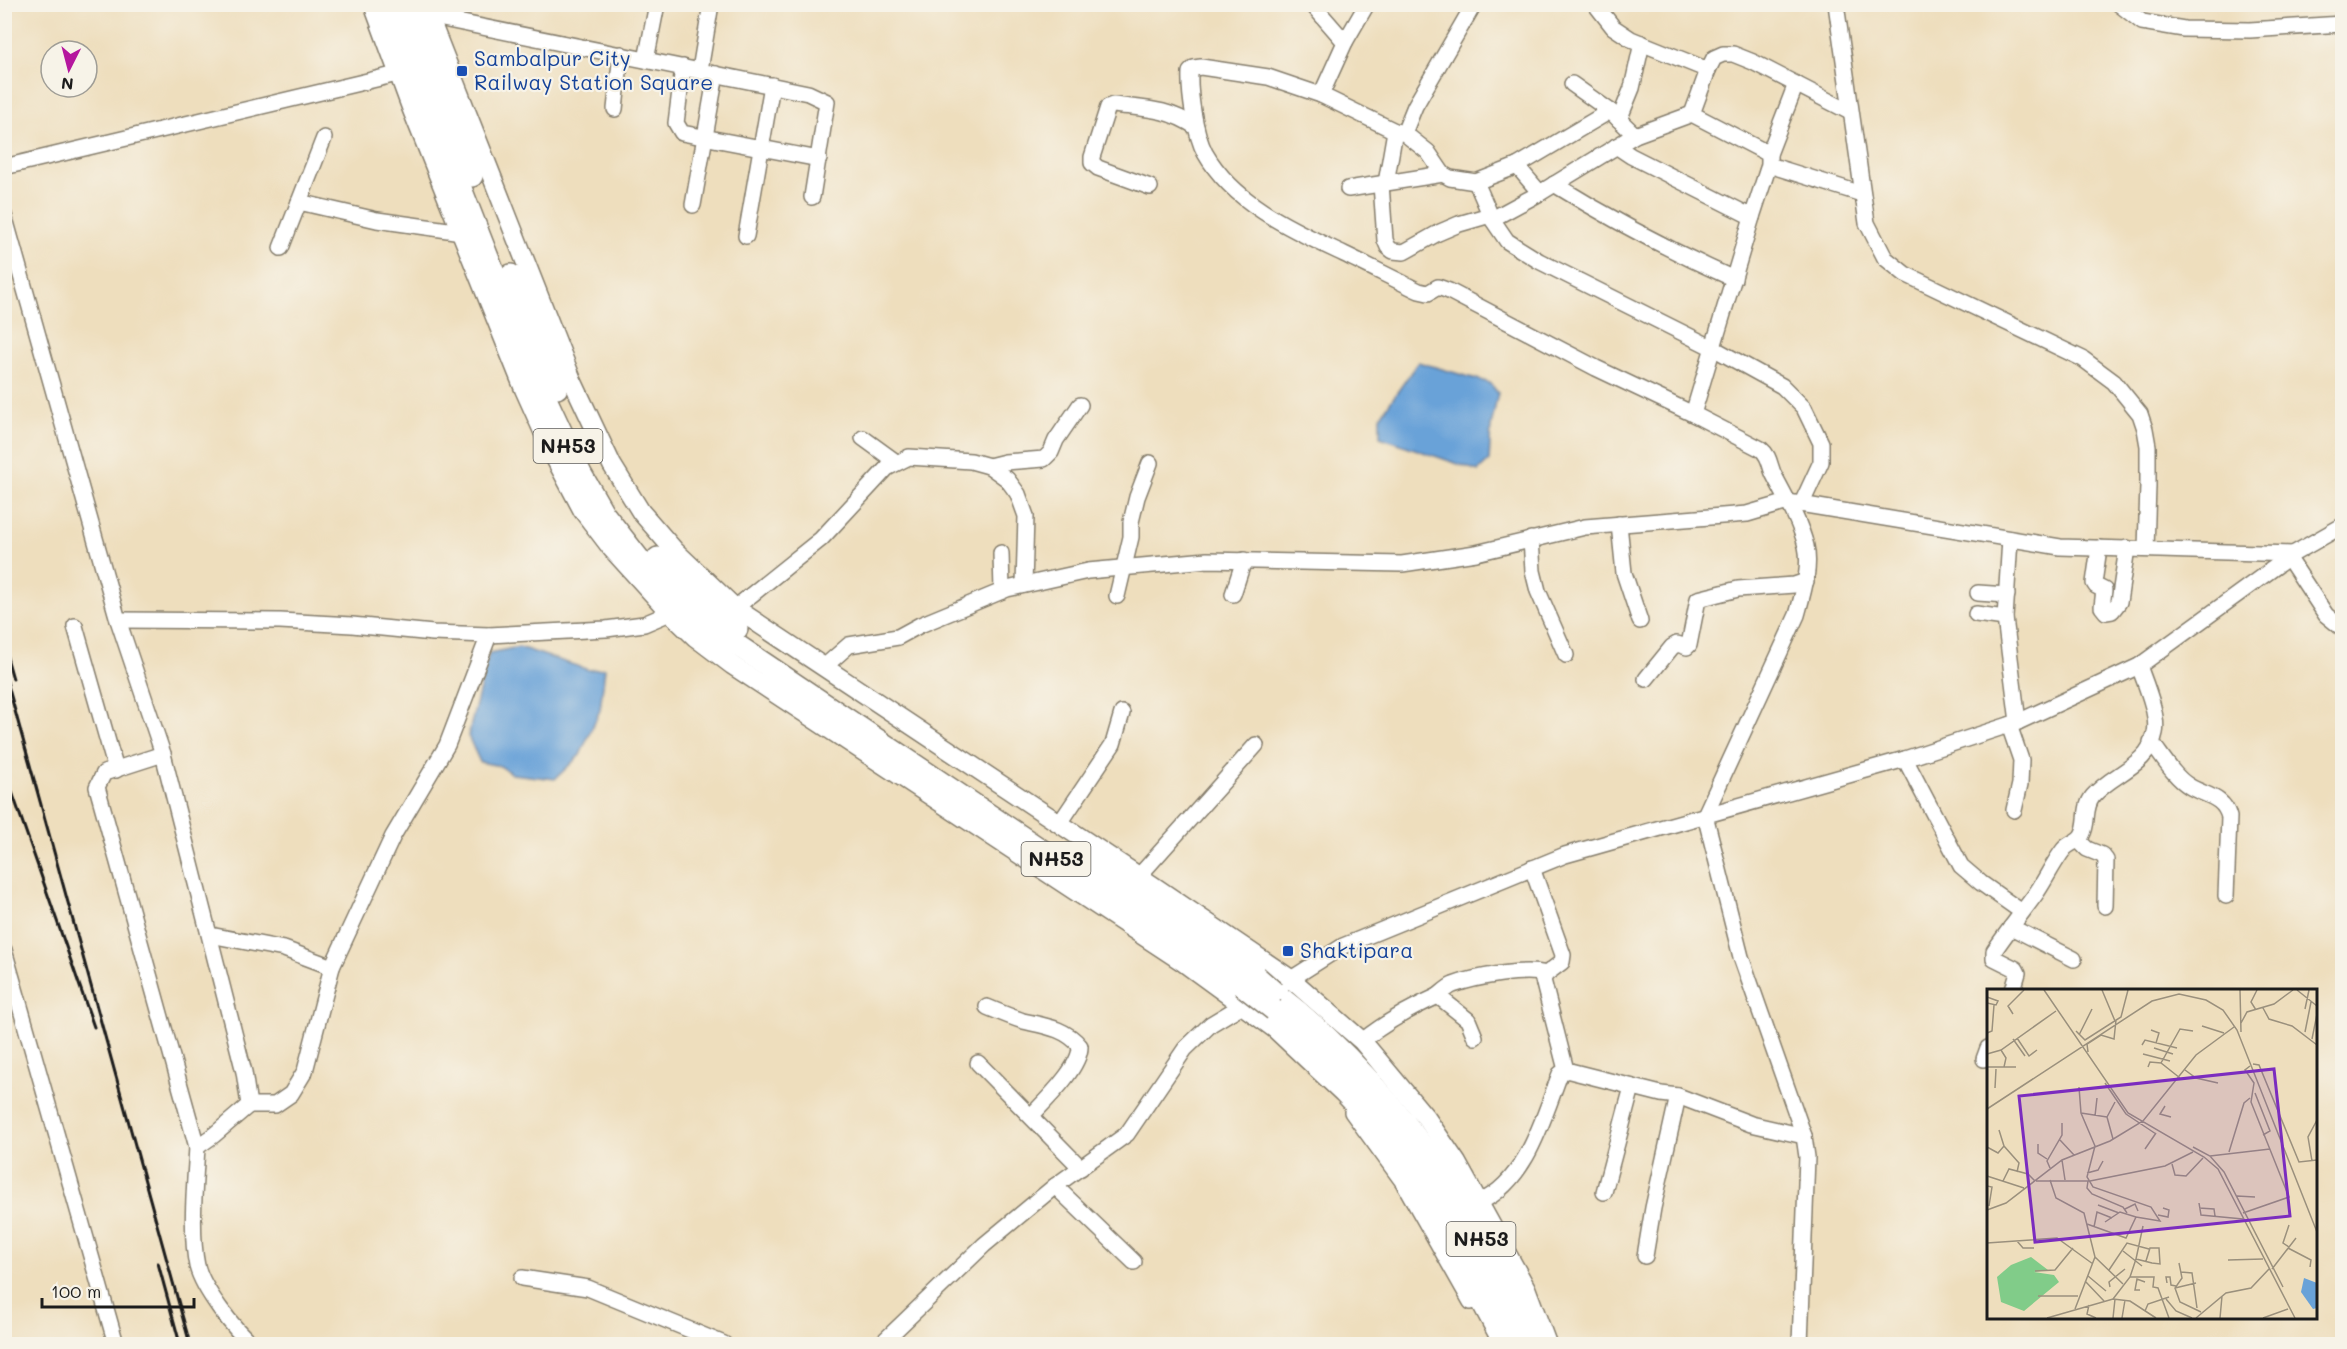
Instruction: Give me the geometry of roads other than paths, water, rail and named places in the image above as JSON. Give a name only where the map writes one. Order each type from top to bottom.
[{"type":"highway","name":"NH53","points":[[389,4],[422,67]]},
{"type":"highway","name":"NH53","points":[[407,4],[422,67],[528,360],[580,474],[604,514],[643,564],[682,604],[710,627],[914,756],[1222,970],[1255,995],[1345,1073],[1411,1143],[1464,1209],[1538,1344]]},
{"type":"highway","name":"NH53","points":[[1411,1143],[1520,1344]]},
{"type":"main road","points":[[373,4],[422,67],[612,465],[641,512],[674,550],[735,608],[1292,980],[1362,1041],[1427,1119],[1457,1163],[1526,1288],[1547,1344]]},
{"type":"main road","points":[[426,10],[422,67],[462,232],[555,459],[584,511],[612,549],[670,613],[695,637],[732,665],[1153,942],[1275,1029],[1343,1093],[1384,1136],[1407,1169],[1469,1278],[1503,1344]]},
{"type":"street","points":[[646,60],[657,4]]},
{"type":"street","points":[[700,70],[711,4]]},
{"type":"street","points":[[1312,4],[1346,42]]},
{"type":"street","points":[[1321,95],[1367,4]]},
{"type":"street","points":[[1474,4],[1399,132],[1383,183],[1385,240],[1388,247],[1399,252],[1409,250],[1459,224],[1491,217],[1540,193],[1635,135],[1692,114],[1714,58],[1724,54],[1733,54],[1753,62],[1850,112]]},
{"type":"street","points":[[1596,4],[1613,27],[1642,43],[1708,70]]},
{"type":"street","points":[[1836,4],[1867,223],[1885,258],[1905,274],[2083,359],[2114,382],[2140,414],[2145,429],[2148,446],[2146,549]]},
{"type":"street","points":[[2119,4],[2142,22],[2184,29],[2250,30],[2343,24]]},
{"type":"street","points":[[426,10],[646,60],[808,93],[828,102],[813,197]]},
{"type":"street","points":[[1642,43],[1632,88],[1614,115],[1517,166],[1476,182],[1450,178],[1443,174],[1428,152],[1399,132],[1321,95],[1268,77],[1198,67],[1190,74],[1196,127],[1205,152],[1224,179],[1255,206],[1293,230],[1419,291],[1426,293],[1433,289],[1449,291],[1596,368],[1693,414],[1766,454],[1773,473],[1795,502],[1806,547],[1806,581],[1797,615],[1704,815],[1741,957],[1804,1136],[1807,1157],[1800,1344]]},
{"type":"street","points":[[615,110],[621,54]]},
{"type":"street","points":[[4,167],[422,67]]},
{"type":"street","points":[[683,67],[676,123],[682,133],[819,159]]},
{"type":"street","points":[[693,205],[716,74]]},
{"type":"street","points":[[1572,84],[1614,115],[1635,135]]},
{"type":"street","points":[[1693,414],[1769,160],[1796,84]]},
{"type":"street","points":[[746,237],[772,85]]},
{"type":"street","points":[[1150,187],[1098,168],[1092,163],[1108,107],[1113,105],[1160,110],[1180,117],[1196,127]]},
{"type":"street","points":[[1692,114],[1769,160],[1862,194]]},
{"type":"street","points":[[281,248],[324,138]]},
{"type":"street","points":[[1616,146],[1631,156],[1752,217]]},
{"type":"street","points":[[1517,166],[1540,193]]},
{"type":"street","points":[[1348,189],[1443,174]]},
{"type":"street","points":[[1476,182],[1491,217],[1507,241],[1539,261],[1713,348],[1782,386],[1804,408],[1821,442],[1821,462],[1795,502]]},
{"type":"street","points":[[1554,184],[1610,218],[1734,279]]},
{"type":"street","points":[[299,202],[377,220],[462,232]]},
{"type":"street","points":[[4,215],[118,620],[163,754],[244,1072],[249,1106]]},
{"type":"street","points":[[989,466],[1005,462],[1044,459],[1051,452],[1056,440],[1080,405]]},
{"type":"street","points":[[863,438],[897,462]]},
{"type":"street","points":[[735,608],[821,539],[887,468],[909,458],[972,461],[989,466],[1007,479],[1018,494],[1026,516],[1024,585]]},
{"type":"street","points":[[1117,596],[1125,568],[1137,497],[1150,463]]},
{"type":"street","points":[[824,667],[849,645],[898,637],[920,625],[1002,591],[1088,572],[1207,560],[1402,564],[1476,553],[1585,527],[1747,514],[1795,502],[2060,547],[2290,556]]},
{"type":"street","points":[[1619,524],[1624,573],[1640,621]]},
{"type":"street","points":[[881,1344],[984,1245],[1055,1186],[1127,1134],[1185,1049],[1211,1024],[1242,1004],[1292,980],[1343,946],[1565,855],[1905,759],[2014,724],[2139,666],[2290,556],[2343,526]]},
{"type":"street","points":[[1531,539],[1533,571],[1538,591],[1566,655]]},
{"type":"street","points":[[2010,539],[2005,618],[2014,724],[2022,760],[2020,784],[2014,810]]},
{"type":"street","points":[[2098,548],[2094,583],[2104,590],[2102,608],[2106,612],[2112,611],[2119,602],[2127,548]]},
{"type":"street","points":[[1001,554],[1002,591]]},
{"type":"street","points":[[2290,556],[2326,615],[2343,627]]},
{"type":"street","points":[[1233,594],[1244,560]]},
{"type":"street","points":[[1646,679],[1672,646],[1677,644],[1687,647],[1689,645],[1698,599],[1738,589],[1794,585],[1806,581]]},
{"type":"street","points":[[1978,594],[2007,596]]},
{"type":"street","points":[[118,620],[280,621],[489,635],[644,624],[670,613]]},
{"type":"street","points":[[1976,614],[2005,618]]},
{"type":"street","points":[[75,626],[116,770]]},
{"type":"street","points":[[197,1147],[249,1106],[275,1105],[298,1086],[305,1071],[332,967],[393,837],[447,745],[489,635]]},
{"type":"street","points":[[2013,989],[2017,981],[2016,969],[1994,958],[1993,954],[2066,847],[2083,834],[2086,811],[2091,799],[2105,782],[2137,763],[2156,732],[2139,666]]},
{"type":"street","points":[[1060,823],[1113,744],[1122,713]]},
{"type":"street","points":[[2151,742],[2181,780],[2224,804],[2227,810],[2226,896]]},
{"type":"street","points":[[1139,876],[1256,745]]},
{"type":"street","points":[[163,754],[104,773],[97,787],[197,1147],[195,1242],[197,1266],[202,1280],[232,1326],[252,1344]]},
{"type":"street","points":[[1905,759],[1960,866],[2022,912]]},
{"type":"street","points":[[2078,840],[2087,849],[2102,855],[2106,860],[2106,906]]},
{"type":"street","points":[[1532,868],[1563,955],[1562,962],[1543,980],[1566,1070]]},
{"type":"street","points":[[2011,927],[2074,959]]},
{"type":"street","points":[[210,935],[284,949],[332,967]]},
{"type":"street","points":[[4,950],[116,1344]]},
{"type":"street","points":[[1362,1041],[1380,1027],[1438,996],[1451,986],[1531,971],[1546,975]]},
{"type":"street","points":[[1438,996],[1468,1020],[1475,1037]]},
{"type":"street","points":[[987,1007],[1022,1020],[1055,1028],[1069,1035],[1080,1046],[1077,1057],[1061,1083],[1031,1116]]},
{"type":"street","points":[[978,1063],[1082,1168]]},
{"type":"street","points":[[1480,1202],[1495,1195],[1518,1169],[1535,1136],[1560,1074],[1566,1070],[1678,1096],[1751,1124],[1804,1136]]},
{"type":"street","points":[[1604,1192],[1632,1087]]},
{"type":"street","points":[[1343,1093],[1347,1105],[1403,1182],[1494,1344]]},
{"type":"street","points":[[1645,1256],[1653,1208],[1678,1096]]},
{"type":"street","points":[[1055,1186],[1134,1262]]},
{"type":"street","points":[[522,1278],[588,1288],[724,1344]]},
{"type":"water","points":[[1418,362],[1490,383],[1498,393],[1491,426],[1489,461],[1478,471],[1380,437],[1380,417]]},
{"type":"water","points":[[519,647],[589,670],[605,668],[600,710],[580,755],[555,779],[512,774],[500,766],[480,762],[468,736],[489,653]]},
{"type":"railway","points":[[4,647],[13,679]]},
{"type":"railway","points":[[4,671],[190,1344]]},
{"type":"railway","points":[[4,769],[94,1027]]},
{"type":"railway","points":[[158,1263],[180,1344]]},
{"type":"place","name":"Sambalpur City Railway Station Square","points":[[462,71]]},
{"type":"place","name":"Shaktipara","points":[[1288,951]]}]
